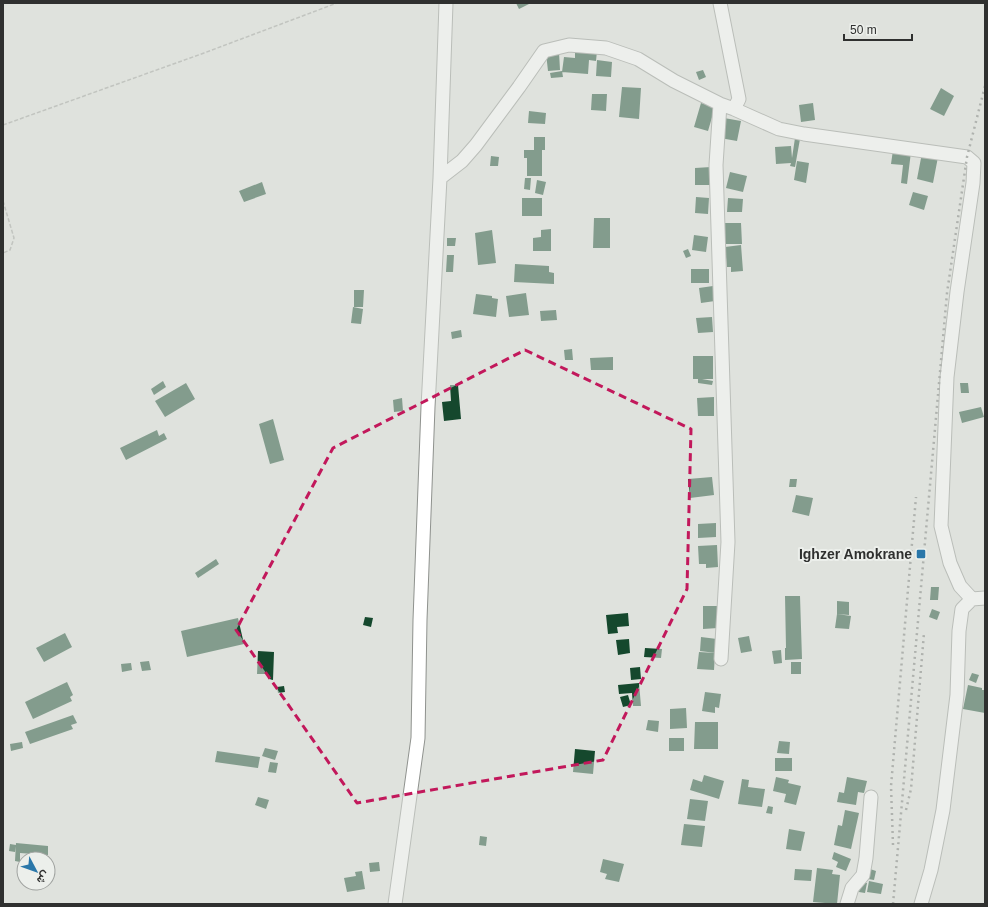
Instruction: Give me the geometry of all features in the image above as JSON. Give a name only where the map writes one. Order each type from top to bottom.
[{"type":"street","points":[[395,904],[418,738],[428,406],[440,178],[446,3]]},
{"type":"street","points":[[720,3],[739,99],[734,109]]},
{"type":"street","points":[[440,178],[462,161],[476,145],[544,51],[569,45],[606,48],[638,59],[674,81],[720,104],[780,129],[804,134],[967,157],[974,163],[973,183],[957,292],[947,377],[941,526],[950,563],[960,586],[979,599],[962,609],[959,631],[957,695],[943,810],[931,870],[922,904]]},
{"type":"street","points":[[720,104],[716,165],[728,542],[721,660]]},
{"type":"street","points":[[847,904],[852,888],[863,875],[866,858],[871,797]]},
{"type":"path","points":[[3,124],[204,53],[337,3]]},
{"type":"path","points":[[3,200],[14,238],[10,250],[3,253]]},
{"type":"highlighted area","points":[[525,350],[691,429],[687,589],[603,760],[357,803],[236,630],[333,448]]},
{"type":"building","points":[[516,3],[531,3],[519,9]]},
{"type":"building","points":[[575,49],[597,51],[596,61],[589,60],[588,74],[562,72],[564,57],[575,58]]},
{"type":"building","points":[[559,52],[560,70],[548,71],[546,53]]},
{"type":"building","points":[[597,60],[612,62],[611,77],[596,76]]},
{"type":"building","points":[[703,70],[706,77],[699,80],[696,72]]},
{"type":"building","points":[[562,71],[563,77],[551,78],[550,73]]},
{"type":"building","points":[[622,87],[641,88],[639,119],[619,117]]},
{"type":"building","points":[[941,88],[954,96],[944,116],[930,109]]},
{"type":"building","points":[[592,94],[607,94],[606,111],[591,110]]},
{"type":"building","points":[[701,103],[715,107],[708,131],[694,127]]},
{"type":"building","points":[[813,103],[815,120],[801,122],[799,105]]},
{"type":"building","points":[[529,111],[546,113],[545,124],[528,123]]},
{"type":"building","points":[[724,118],[741,121],[737,141],[720,138]]},
{"type":"building","points":[[534,137],[545,137],[545,150],[542,150],[542,176],[527,176],[527,158],[524,158],[524,150],[534,150]]},
{"type":"building","points":[[795,138],[800,139],[795,167],[790,166],[791,163],[776,164],[775,147],[791,146],[792,158]]},
{"type":"building","points":[[893,150],[911,152],[907,184],[901,183],[903,165],[891,164]]},
{"type":"building","points":[[922,153],[938,157],[933,183],[917,179]]},
{"type":"building","points":[[491,156],[499,157],[498,166],[490,166]]},
{"type":"building","points":[[797,161],[809,163],[806,183],[794,180]]},
{"type":"building","points":[[711,167],[711,185],[695,185],[695,168]]},
{"type":"building","points":[[730,172],[747,176],[743,192],[726,188]]},
{"type":"building","points":[[525,178],[531,178],[530,190],[524,189]]},
{"type":"building","points":[[537,180],[546,182],[543,195],[535,193]]},
{"type":"building","points":[[262,182],[266,194],[244,202],[239,191]]},
{"type":"building","points":[[913,192],[928,196],[924,210],[909,205]]},
{"type":"building","points":[[696,197],[709,198],[708,214],[695,213]]},
{"type":"building","points":[[522,198],[542,198],[542,216],[522,216]]},
{"type":"building","points":[[728,198],[743,199],[742,212],[727,212]]},
{"type":"building","points":[[594,218],[610,218],[610,248],[593,248]]},
{"type":"building","points":[[725,223],[741,223],[742,244],[725,244]]},
{"type":"building","points":[[551,229],[551,251],[533,251],[533,238],[541,237],[541,230]]},
{"type":"building","points":[[492,230],[496,263],[478,265],[475,233]]},
{"type":"building","points":[[694,235],[708,237],[706,252],[692,250]]},
{"type":"building","points":[[447,238],[456,238],[455,246],[447,246]]},
{"type":"building","points":[[741,245],[743,271],[731,272],[731,267],[727,267],[725,247]]},
{"type":"building","points":[[688,249],[691,256],[686,258],[683,251]]},
{"type":"building","points":[[447,255],[454,255],[453,272],[446,272]]},
{"type":"building","points":[[515,264],[549,266],[549,272],[554,273],[554,284],[514,282]]},
{"type":"building","points":[[691,269],[709,269],[709,283],[691,283]]},
{"type":"building","points":[[713,286],[715,301],[701,303],[699,288]]},
{"type":"building","points":[[354,290],[364,290],[363,307],[354,307]]},
{"type":"building","points":[[526,293],[529,315],[509,317],[506,296]]},
{"type":"building","points":[[476,294],[492,296],[492,298],[498,299],[496,317],[473,314]]},
{"type":"building","points":[[353,307],[363,309],[361,324],[351,323]]},
{"type":"building","points":[[556,310],[557,320],[541,321],[540,311]]},
{"type":"building","points":[[712,317],[713,332],[698,333],[696,318]]},
{"type":"building","points":[[461,330],[462,337],[452,339],[451,332]]},
{"type":"building","points":[[572,349],[573,360],[565,360],[564,350]]},
{"type":"building","points":[[693,356],[713,356],[713,379],[702,379],[713,381],[712,385],[698,383],[698,379],[693,379]]},
{"type":"building","points":[[613,357],[613,370],[591,370],[590,358]]},
{"type":"building","points":[[163,381],[166,387],[154,395],[151,389]]},
{"type":"building","points":[[186,383],[195,399],[165,417],[155,401]]},
{"type":"building","points":[[960,383],[968,383],[969,393],[961,393]]},
{"type":"building","points":[[450,385],[458,385],[461,419],[444,421],[442,402],[451,401]]},
{"type":"building","points":[[714,397],[714,416],[698,416],[697,398]]},
{"type":"building","points":[[402,398],[403,411],[394,412],[393,400]]},
{"type":"building","points":[[981,407],[984,417],[962,423],[959,412]]},
{"type":"building","points":[[273,419],[284,460],[270,464],[259,424]]},
{"type":"building","points":[[157,430],[159,436],[164,433],[167,439],[126,460],[120,448]]},
{"type":"building","points":[[712,477],[714,495],[690,498],[688,479]]},
{"type":"building","points":[[790,479],[797,479],[796,487],[789,487]]},
{"type":"building","points":[[796,495],[813,498],[809,516],[792,512]]},
{"type":"building","points":[[716,523],[716,537],[698,538],[698,524]]},
{"type":"building","points":[[717,545],[718,567],[706,568],[706,564],[699,564],[698,546]]},
{"type":"building","points":[[216,559],[219,564],[198,578],[195,573]]},
{"type":"building","points":[[931,587],[939,587],[938,600],[930,600]]},
{"type":"building","points":[[785,596],[800,596],[802,659],[785,660]]},
{"type":"building","points":[[837,601],[849,602],[849,615],[837,614]]},
{"type":"building","points":[[703,606],[718,606],[718,628],[703,629]]},
{"type":"building","points":[[932,609],[940,612],[937,620],[929,617]]},
{"type":"building","points":[[628,613],[629,626],[617,627],[618,633],[608,634],[606,615]]},
{"type":"building","points":[[837,614],[851,616],[849,629],[835,628]]},
{"type":"building","points":[[365,617],[373,618],[371,627],[363,625]]},
{"type":"building","points":[[238,618],[244,644],[187,657],[181,631]]},
{"type":"building","points":[[65,633],[72,647],[44,662],[36,648]]},
{"type":"building","points":[[749,636],[752,651],[741,653],[738,638]]},
{"type":"building","points":[[701,637],[717,639],[716,653],[700,651]]},
{"type":"building","points":[[629,639],[630,653],[618,655],[616,640]]},
{"type":"building","points":[[645,648],[662,649],[661,658],[644,657]]},
{"type":"building","points":[[781,650],[782,663],[774,664],[772,651]]},
{"type":"building","points":[[258,651],[274,652],[273,680],[268,679],[268,674],[257,674]]},
{"type":"building","points":[[699,652],[715,653],[714,670],[697,669]]},
{"type":"building","points":[[149,661],[151,670],[142,671],[140,662]]},
{"type":"building","points":[[791,662],[801,662],[801,674],[791,674]]},
{"type":"building","points":[[131,663],[132,670],[122,672],[121,664]]},
{"type":"building","points":[[640,667],[641,679],[631,680],[630,668]]},
{"type":"building","points":[[972,673],[979,675],[976,683],[969,680]]},
{"type":"building","points":[[67,682],[73,695],[70,697],[72,701],[33,719],[25,702]]},
{"type":"building","points":[[639,683],[641,706],[633,706],[632,693],[619,694],[618,685]]},
{"type":"building","points":[[968,685],[985,690],[985,713],[963,709]]},
{"type":"building","points":[[284,686],[285,692],[278,693],[277,687]]},
{"type":"building","points":[[705,692],[721,694],[719,708],[715,707],[715,713],[702,711]]},
{"type":"building","points":[[628,695],[631,705],[623,707],[620,697]]},
{"type":"building","points":[[686,708],[687,728],[670,729],[670,709]]},
{"type":"building","points":[[73,715],[77,723],[71,725],[73,729],[30,744],[25,732]]},
{"type":"building","points":[[648,720],[659,721],[658,732],[646,730]]},
{"type":"building","points":[[695,722],[718,722],[718,749],[694,749]]},
{"type":"building","points":[[669,738],[684,738],[684,751],[669,751]]},
{"type":"building","points":[[779,741],[790,742],[789,754],[777,753]]},
{"type":"building","points":[[22,742],[23,748],[11,751],[10,744]]},
{"type":"building","points":[[265,748],[278,751],[275,760],[262,756]]},
{"type":"building","points":[[575,749],[595,751],[593,774],[573,772]]},
{"type":"building","points":[[217,751],[260,757],[258,768],[215,762]]},
{"type":"building","points":[[775,758],[792,758],[792,771],[775,771]]},
{"type":"building","points":[[270,762],[278,763],[276,773],[268,772]]},
{"type":"building","points":[[704,775],[724,781],[719,799],[690,790],[693,779],[702,782]]},
{"type":"building","points":[[776,777],[789,780],[788,783],[801,786],[796,805],[784,802],[786,794],[773,791]]},
{"type":"building","points":[[847,777],[867,781],[864,793],[858,792],[856,805],[837,802],[839,792],[844,793]]},
{"type":"building","points":[[742,779],[749,780],[748,787],[765,789],[762,807],[738,804]]},
{"type":"building","points":[[258,797],[269,800],[266,809],[255,805]]},
{"type":"building","points":[[690,799],[708,801],[705,821],[687,819]]},
{"type":"building","points":[[768,806],[773,807],[772,814],[766,813]]},
{"type":"building","points":[[845,810],[859,813],[851,849],[834,845],[838,825],[842,826]]},
{"type":"building","points":[[684,824],[705,826],[702,847],[681,845]]},
{"type":"building","points":[[789,829],[805,832],[801,851],[786,849]]},
{"type":"building","points":[[480,836],[487,837],[486,846],[479,845]]},
{"type":"building","points":[[16,843],[48,846],[48,851],[16,851],[15,861]]},
{"type":"building","points":[[10,844],[16,845],[15,852],[9,851]]},
{"type":"building","points":[[834,852],[851,859],[846,871],[836,867],[838,862],[832,859]]},
{"type":"building","points":[[603,859],[624,864],[619,882],[605,879],[607,874],[600,872]]},
{"type":"building","points":[[379,862],[380,871],[370,872],[369,863]]},
{"type":"building","points":[[817,868],[833,870],[832,874],[840,875],[837,904],[813,902]]},
{"type":"building","points":[[795,869],[812,870],[811,881],[794,880]]},
{"type":"building","points":[[870,869],[876,871],[874,880],[868,879]]},
{"type":"building","points":[[362,871],[365,889],[347,892],[344,878],[356,876],[355,872]]},
{"type":"building","points":[[869,881],[883,884],[881,894],[867,892]]},
{"type":"building","points":[[861,882],[867,883],[865,893],[859,892]]},
{"type":"railway","points":[[893,904],[947,293],[967,157],[985,86]]},
{"type":"railway","points":[[893,845],[891,786],[916,497]]},
{"type":"railway","points":[[906,810],[911,789],[924,633]]},
{"type":"place","name":"Ighzer Amokrane","points":[[921,554]]}]
